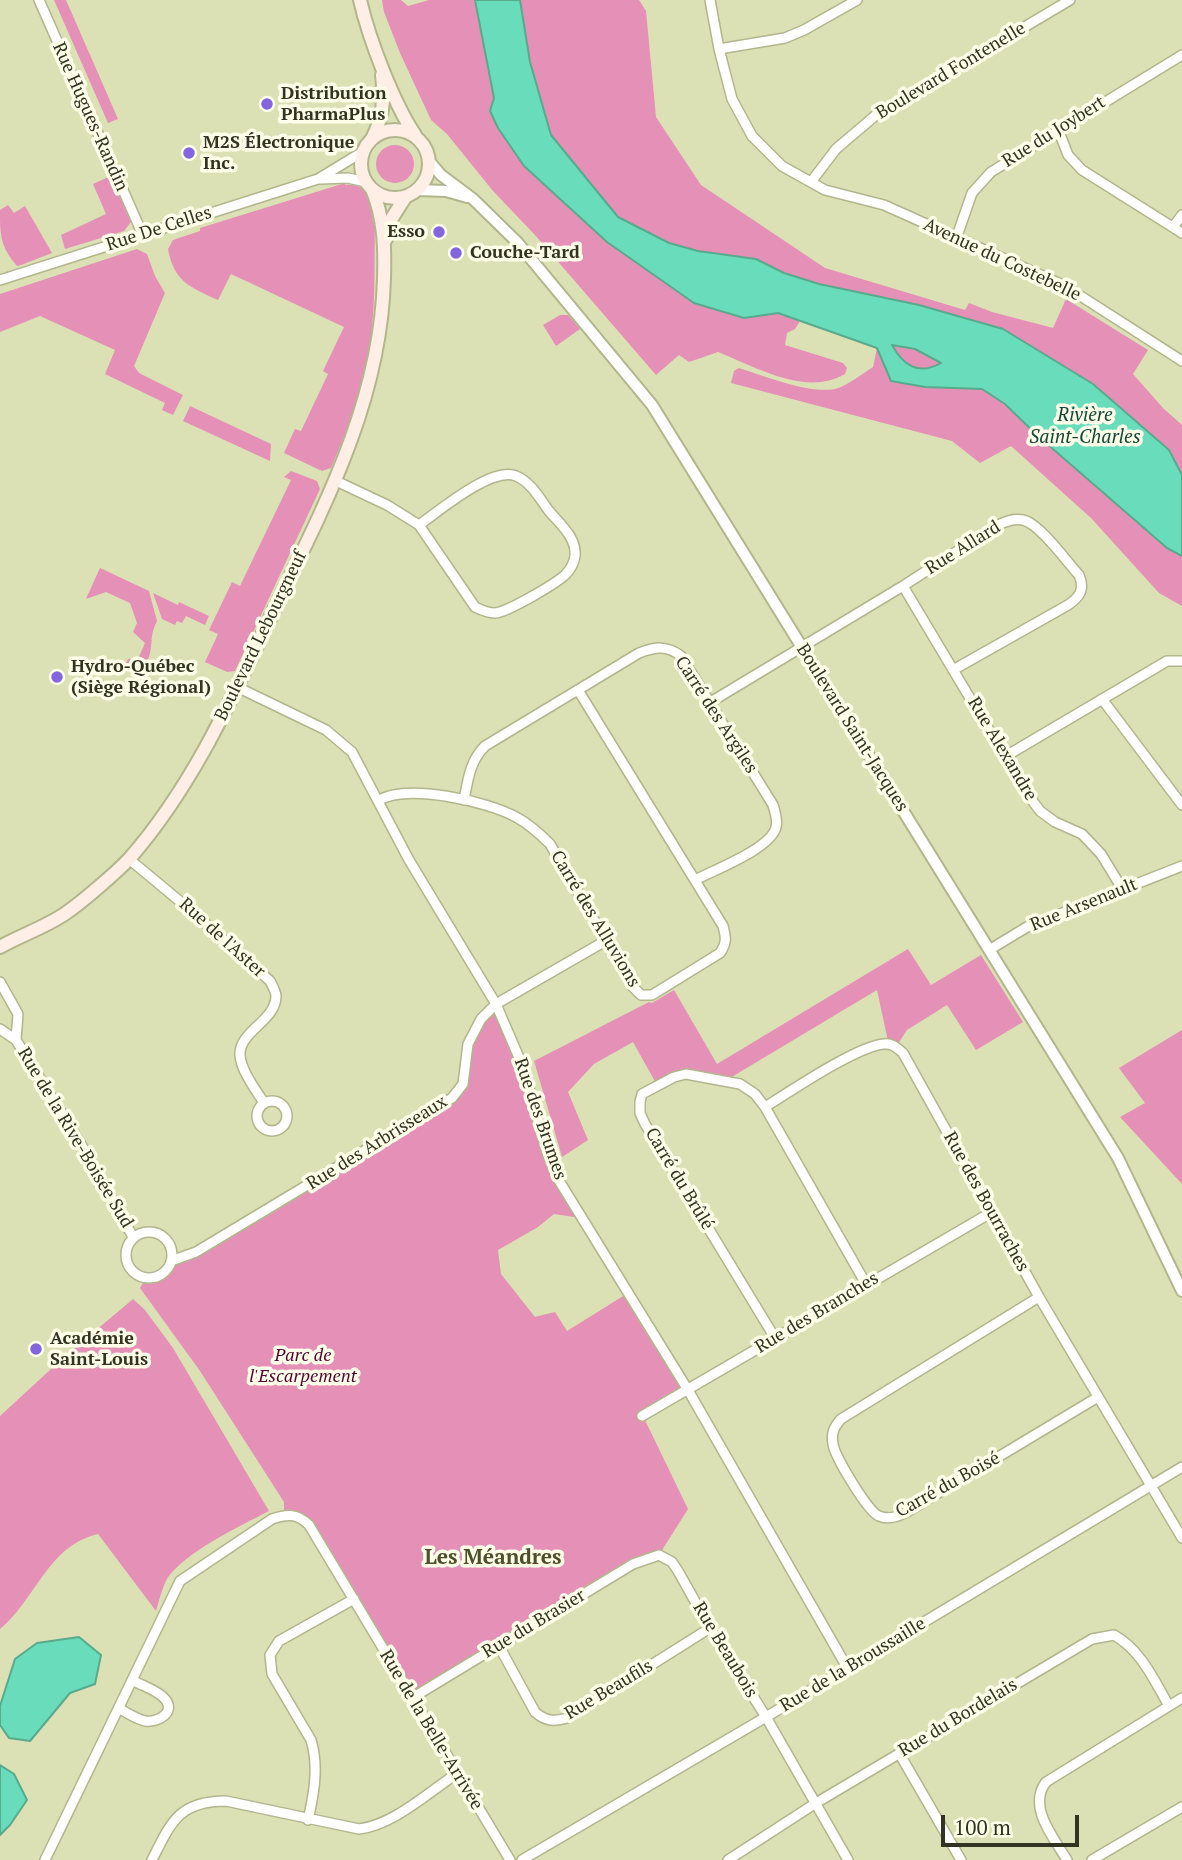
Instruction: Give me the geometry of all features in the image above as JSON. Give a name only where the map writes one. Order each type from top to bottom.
[{"type":"main road","points":[[360,0],[380,61],[408,125],[422,143],[429,161],[427,177],[412,193],[392,198],[369,186],[362,170],[363,151],[380,120],[383,106],[380,61]]},
{"type":"main road","points":[[371,140],[379,134],[397,130],[415,136]]},
{"type":"main road","name":"Boulevard Lebourgneuf","points":[[0,947],[66,913],[129,859],[187,782],[237,687],[336,481],[365,402],[380,332],[385,243],[380,212],[369,186]]},
{"type":"main road","name":"Boulevard Lebourgneuf","points":[[385,243],[392,218],[412,193]]},
{"type":"street","name":"Rue Hugues-Randin","points":[[39,0],[142,233]]},
{"type":"street","name":"Avenue du Costebelle","points":[[710,0],[732,99],[752,136],[782,166],[825,190],[884,205],[1065,286],[1182,360]]},
{"type":"street","points":[[719,49],[785,38],[857,0]]},
{"type":"street","name":"Boulevard Fontenelle","points":[[811,182],[836,149],[876,115],[1070,0]]},
{"type":"street","name":"Rue du Joybert","points":[[957,236],[972,193],[990,172],[1182,55]]},
{"type":"street","points":[[1058,129],[1068,155],[1082,170],[1182,233]]},
{"type":"street","name":"Rue De Celles","points":[[0,280],[318,179],[363,151]]},
{"type":"street","name":"Boulevard Saint-Jacques","points":[[429,161],[473,199],[517,243],[652,405],[1118,1158],[1182,1291]]},
{"type":"street","name":"Rue De Celles","points":[[318,179],[348,178],[369,186]]},
{"type":"street","points":[[412,193],[446,191],[473,199]]},
{"type":"street","points":[[1173,227],[1182,215]]},
{"type":"street","points":[[336,481],[387,505],[419,525],[475,607],[492,613],[512,607],[565,575],[575,557],[571,537],[527,482],[511,475],[493,476],[419,525]]},
{"type":"street","name":"Rue Allard","points":[[709,703],[904,586],[996,526],[1010,520],[1024,520],[1035,526],[1079,575],[1082,583],[1078,598],[953,670]]},
{"type":"street","name":"Rue Alexandre","points":[[904,586],[1040,811],[1082,834],[1101,854],[1123,890]]},
{"type":"street","name":"Carré des Argiles","points":[[464,800],[470,768],[475,756],[485,746],[639,653],[652,648],[673,649],[681,656],[774,805],[776,828],[772,837],[763,845],[695,880]]},
{"type":"street","points":[[1006,756],[1167,661],[1182,661]]},
{"type":"street","name":"Rue des Brumes","points":[[237,687],[326,730],[352,752],[409,860],[496,1004],[523,1067],[558,1179],[688,1390],[848,1668]]},
{"type":"street","name":"Carré des Alluvions","points":[[378,802],[387,796],[423,793],[464,800],[513,815],[535,828],[550,844],[633,987],[641,995],[652,995],[720,953],[726,942],[723,926],[578,690]]},
{"type":"street","points":[[1102,699],[1182,805]]},
{"type":"street","name":"Rue de l'Aster","points":[[129,859],[185,904],[270,981],[276,995],[272,1011],[243,1043],[240,1053],[243,1067],[264,1103]]},
{"type":"street","name":"Rue Arsenault","points":[[989,950],[1027,927],[1182,866]]},
{"type":"street","name":"Rue des Arbrisseaux","points":[[171,1261],[207,1245],[452,1098],[463,1084],[467,1044],[481,1019],[496,1004],[607,940]]},
{"type":"street","name":"Rue de la Rive-Boisée Sud","points":[[0,982],[18,1014],[16,1040]]},
{"type":"street","name":"Rue de la Rive-Boisée Sud","points":[[0,1029],[16,1040],[82,1146],[133,1237]]},
{"type":"street","name":"Rue des Bourraches","points":[[765,1107],[854,1054],[881,1044],[896,1047],[903,1053],[1039,1297],[1150,1485]]},
{"type":"street","name":"Carré du Brûlé","points":[[775,1338],[645,1124],[640,1102],[642,1094],[650,1088],[686,1074],[740,1084],[755,1094],[866,1284]]},
{"type":"street","name":"Rue des Branches","points":[[642,1416],[992,1212]]},
{"type":"street","points":[[153,1232],[163,1236],[169,1244],[171,1261],[167,1270],[158,1277],[135,1275],[125,1258],[127,1246],[133,1237],[153,1232]]},
{"type":"street","name":"Carré du Boisé","points":[[1039,1297],[841,1419],[834,1426],[832,1434],[835,1451],[870,1510],[884,1518],[894,1518],[1098,1397]]},
{"type":"street","name":"Rue de la Broussaille","points":[[522,1860],[1182,1467]]},
{"type":"street","points":[[1150,1485],[1182,1538]]},
{"type":"street","name":"Rue de la Belle-Arrivée","points":[[134,1681],[180,1581],[272,1519],[284,1514],[294,1515],[309,1525],[510,1860]]},
{"type":"street","name":"Rue Beaubois","points":[[659,1555],[672,1562],[678,1571],[848,1860]]},
{"type":"street","name":"Rue du Brasier","points":[[412,1698],[633,1564],[659,1555]]},
{"type":"street","points":[[308,1820],[313,1796],[315,1752],[311,1740],[272,1674],[270,1655],[279,1641],[354,1599]]},
{"type":"street","name":"Rue Beaufils","points":[[499,1646],[535,1712],[542,1718],[559,1720],[567,1718],[710,1628]]},
{"type":"street","name":"Rue du Bordelais","points":[[730,1859],[899,1753],[1103,1635],[1114,1635],[1137,1653],[1169,1706]]},
{"type":"street","points":[[46,1860],[120,1709],[134,1681],[162,1696],[168,1703],[169,1710],[165,1717],[156,1721],[143,1721],[120,1709]]},
{"type":"street","points":[[1067,1860],[1040,1809],[1040,1790],[1045,1782],[1182,1698]]},
{"type":"street","points":[[899,1753],[961,1860]]},
{"type":"street","points":[[152,1860],[177,1815],[206,1801],[226,1801],[348,1828],[372,1828],[456,1774]]},
{"type":"street","points":[[1092,1860],[1182,1807]]},
{"type":"green space","points":[[54,0],[66,0],[118,119],[108,123]]},
{"type":"green space","points":[[382,0],[401,0],[408,6],[429,0],[475,0],[494,98],[490,112],[524,166],[744,318],[777,313],[800,321],[795,329],[787,333],[785,345],[843,363],[847,368],[845,374],[830,380],[798,381],[765,372],[718,352],[689,362],[679,355],[656,375],[535,235],[493,191],[447,134],[431,120],[400,53]]},
{"type":"green space","points":[[520,0],[639,0],[646,11],[656,117],[701,185],[825,268],[965,310],[969,303],[1053,328],[1066,299],[1148,350],[1133,374],[1182,425],[1182,475],[1169,450],[919,305],[819,284],[784,273],[756,259],[698,251],[669,243],[618,217],[551,135],[530,62]]},
{"type":"green space","points":[[395,145],[409,150],[414,164],[409,178],[395,183],[381,178],[376,164],[381,150]]},
{"type":"green space","points":[[111,176],[131,222],[124,231],[65,249],[61,235],[106,214],[93,184]]},
{"type":"green space","points":[[345,183],[359,187],[368,195],[375,222],[373,321],[369,352],[356,403],[331,468],[322,471],[284,453],[295,429],[301,431],[328,374],[323,371],[344,327],[231,274],[218,300],[191,287],[179,276],[168,249],[173,240],[200,231],[200,228]]},
{"type":"green space","points":[[8,205],[14,213],[25,206],[52,253],[17,266],[4,246],[1,233],[0,210]]},
{"type":"green space","points":[[137,249],[147,254],[165,293],[134,366],[139,373],[183,395],[173,415],[162,410],[165,403],[105,374],[115,350],[40,316],[0,332],[0,294]]},
{"type":"green space","points":[[560,315],[568,315],[580,329],[556,346],[543,325]]},
{"type":"green space","points":[[892,345],[915,349],[941,363],[925,368],[913,366],[902,358]]},
{"type":"green space","points":[[877,348],[925,387],[981,389],[1005,404],[1167,548],[1182,556],[1182,606],[1159,593],[1091,518],[1011,446],[980,463],[952,441],[731,383],[734,371],[739,368],[800,387],[835,389],[873,367]]},
{"type":"green space","points":[[190,406],[271,444],[270,461],[183,421]]},
{"type":"green space","points":[[291,471],[317,481],[320,489],[235,671],[227,672],[205,662],[218,634],[209,630],[232,582],[240,586],[291,480],[284,477]]},
{"type":"green space","points":[[100,568],[149,591],[157,621],[152,634],[150,655],[144,667],[125,672],[123,669],[128,659],[138,659],[145,643],[133,632],[137,623],[130,603],[106,592],[86,599]]},
{"type":"green space","points":[[153,593],[209,616],[205,625],[186,616],[182,623],[177,621],[175,625],[162,619]]},
{"type":"green space","points":[[908,949],[931,985],[981,955],[1023,1022],[976,1050],[947,1005],[907,1030],[896,1047],[888,1041],[877,990],[725,1081],[686,1074],[657,1085],[633,1042],[594,1064],[568,1092],[588,1140],[562,1157],[534,1061],[674,990],[717,1064]]},
{"type":"green space","name":"Parc de l'Escarpement","points":[[496,1004],[515,1047],[548,1155],[581,1218],[554,1214],[538,1227],[498,1250],[501,1274],[535,1317],[555,1312],[567,1331],[628,1293],[688,1390],[643,1416],[688,1509],[659,1555],[648,1558],[412,1698],[309,1525],[284,1514],[284,1502],[200,1371],[140,1288],[146,1278],[161,1274],[171,1261],[419,1119],[463,1084],[468,1044]]},
{"type":"green space","points":[[1182,1030],[1182,1184],[1120,1117],[1145,1103],[1119,1068]]},
{"type":"green space","points":[[133,1299],[145,1310],[173,1348],[269,1511],[214,1540],[186,1559],[167,1579],[156,1611],[98,1534],[81,1540],[54,1562],[23,1604],[0,1629],[0,1416]]},
{"type":"water","name":"Rivière Saint-Charles","points":[[475,0],[520,0],[530,62],[551,135],[618,217],[669,243],[698,251],[756,259],[784,273],[819,284],[919,305],[1003,329],[1093,384],[1169,450],[1182,475],[1182,556],[1167,548],[1005,404],[982,389],[925,387],[891,381],[877,348],[778,313],[744,318],[694,303],[607,242],[524,166],[498,128],[490,111],[494,98]],"holes":[[[892,345],[915,349],[941,363],[925,368],[912,366],[901,358]]]},
{"type":"water","points":[[79,1637],[101,1655],[95,1684],[70,1693],[30,1741],[9,1738],[0,1725],[0,1706],[15,1659],[37,1643]]},
{"type":"water","points":[[0,1765],[14,1774],[27,1800],[0,1835]]},
{"type":"place","name":"Distribution PharmaPlus","points":[[267,104]]},
{"type":"place","name":"M2S Électronique Inc.","points":[[189,153]]},
{"type":"place","name":"Esso","points":[[439,232]]},
{"type":"place","name":"Couche-Tard","points":[[456,253]]},
{"type":"place","name":"Hydro-Québec (Siège Régional)","points":[[57,677]]},
{"type":"place","name":"Académie Saint-Louis","points":[[36,1349]]},
{"type":"district","name":"Les Méandres","points":[[493,1558]]}]
